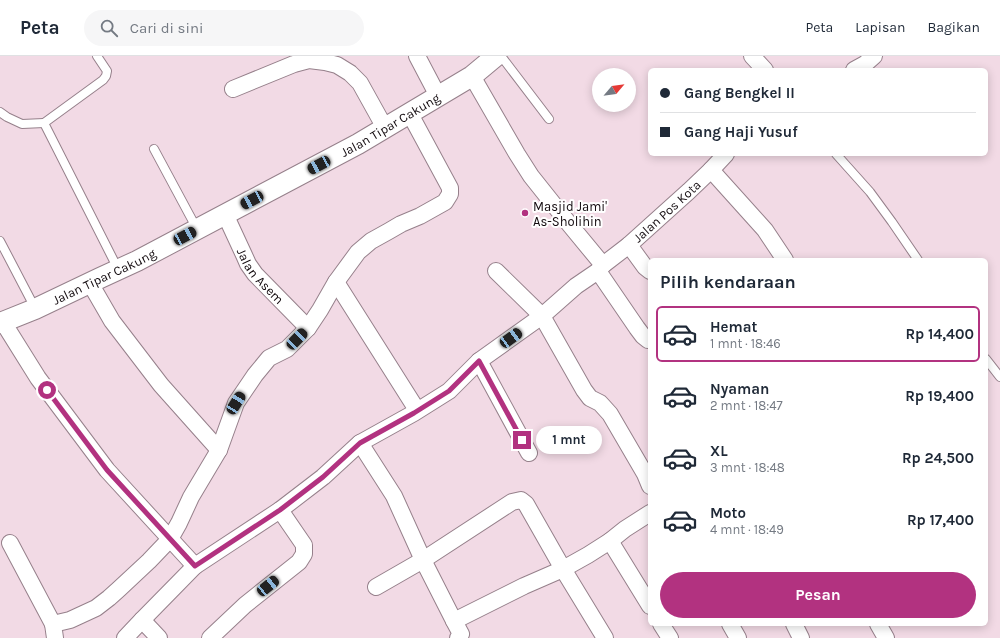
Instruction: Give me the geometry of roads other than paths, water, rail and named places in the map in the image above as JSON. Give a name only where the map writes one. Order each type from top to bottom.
[{"type":"street","points":[[416,56],[438,96]]},
{"type":"street","name":"Jalan Tipar Cakung","points":[[1,322],[35,309],[138,261],[358,144],[472,76],[496,56]]},
{"type":"street","points":[[752,56],[763,68]]},
{"type":"street","points":[[858,68],[874,56]]},
{"type":"street","points":[[233,89],[294,64],[309,60],[338,65],[350,73],[360,83],[385,128]]},
{"type":"street","points":[[472,76],[531,176],[570,225],[601,268],[637,328],[648,340]]},
{"type":"street","points":[[10,543],[54,631],[70,620],[96,608],[150,561],[170,539],[191,497],[219,450],[236,403],[255,375],[269,358],[287,349],[308,328],[336,282],[358,252],[371,241],[445,202],[450,194],[450,188],[410,114]]},
{"type":"street","name":"Jalan Pos Kota","points":[[125,638],[195,566],[280,510],[323,477],[360,443],[449,391],[479,361],[542,316],[576,286],[601,268],[628,245],[689,191],[724,156]]},
{"type":"street","points":[[711,170],[765,230],[784,258]]},
{"type":"street","name":"Jalan Asem","points":[[225,214],[248,264],[255,274],[308,328]]},
{"type":"street","points":[[628,245],[648,269]]},
{"type":"street","points":[[496,271],[542,316],[584,390],[590,398],[600,403],[610,414],[636,457],[648,481]]},
{"type":"street","points":[[336,282],[417,410]]},
{"type":"street","points":[[90,283],[112,321],[161,386],[219,450]]},
{"type":"street","points":[[1,322],[38,378],[107,470],[195,566]]},
{"type":"street","points":[[479,361],[529,453]]},
{"type":"street","points":[[360,443],[394,496],[423,560],[460,634],[458,638]]},
{"type":"street","points":[[376,587],[423,560],[512,502],[521,500],[526,504],[605,638]]},
{"type":"street","points":[[210,638],[245,606],[299,562],[304,554],[304,545],[280,510]]},
{"type":"street","points":[[454,621],[524,586],[563,569],[610,541],[648,514]]},
{"type":"street","points":[[610,541],[648,603]]},
{"type":"street","points":[[142,620],[159,638]]},
{"type":"street","points":[[662,626],[670,638]]},
{"type":"street","points":[[731,626],[738,638]]},
{"type":"street","points":[[795,626],[801,638]]},
{"type":"street","points":[[880,626],[886,638]]},
{"type":"lane","points":[[0,112],[6,117],[22,124],[44,123],[103,80],[107,71],[97,56]]},
{"type":"lane","points":[[501,56],[549,119]]},
{"type":"lane","points":[[44,123],[118,269]]},
{"type":"lane","points":[[154,149],[197,230]]},
{"type":"lane","points":[[838,156],[870,192],[917,258]]},
{"type":"lane","points":[[0,241],[35,309]]},
{"type":"lane","points":[[988,362],[1000,377]]},
{"type":"place","name":"Masjid Jami' As-Sholihin","points":[[525,213]]}]
